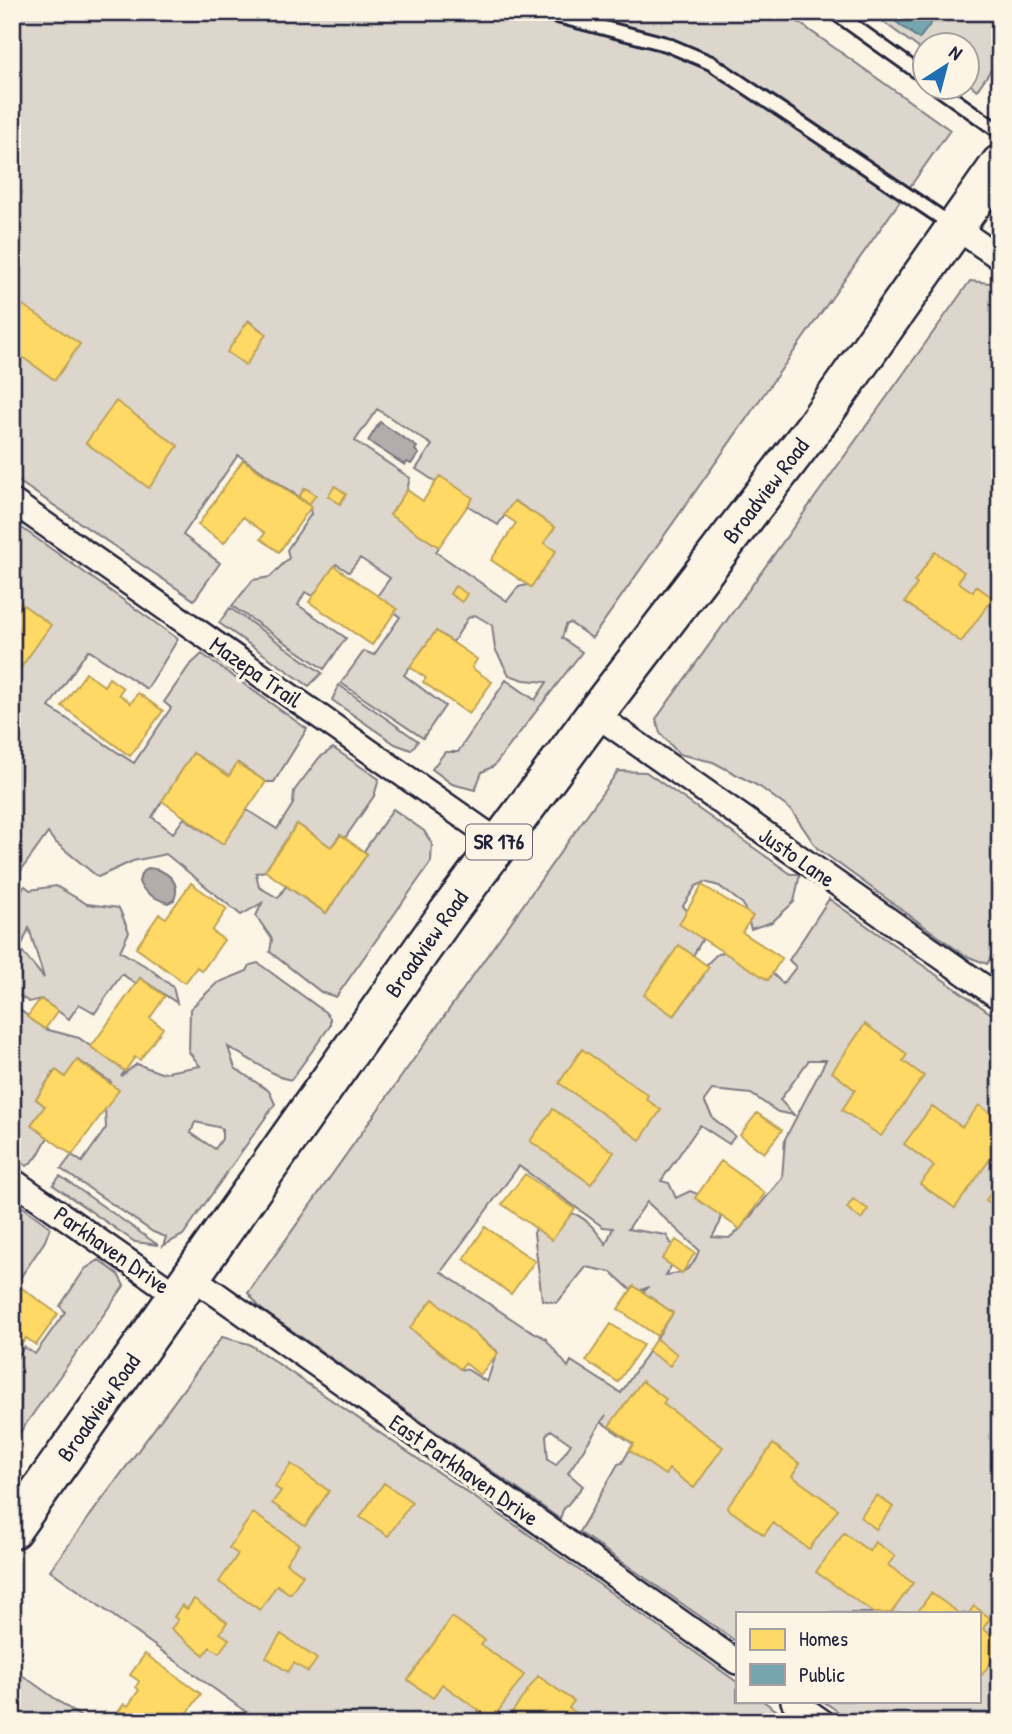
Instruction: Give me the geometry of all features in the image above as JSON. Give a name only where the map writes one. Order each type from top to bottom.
[{"type":"main road","name":"Broadview Road","points":[[12,1530],[499,842],[815,426],[1000,164]]},
{"type":"street","points":[[955,227],[1000,258]]},
{"type":"street","name":"Mazepa Trail","points":[[12,501],[499,842]]},
{"type":"street","name":"Justo Lane","points":[[596,714],[1000,998]]},
{"type":"street","name":"Parkhaven Drive","points":[[12,1180],[184,1286]]},
{"type":"street","name":"East Parkhaven Drive","points":[[184,1286],[736,1661]]},
{"type":"street","points":[[794,1702],[823,1722]]},
{"type":"lane","points":[[542,12],[666,44],[711,63],[955,227]]},
{"type":"lane","points":[[834,12],[911,67]]},
{"type":"lane","points":[[958,102],[1000,132]]},
{"type":"shaded area","points":[[12,12],[784,12],[950,130],[592,638],[570,623],[566,625],[562,638],[582,652],[494,766],[482,772],[475,790],[452,784],[432,769],[445,752],[458,752],[506,680],[535,700],[547,682],[524,680],[509,675],[495,649],[492,625],[475,615],[468,618],[453,642],[436,631],[404,675],[445,706],[423,738],[341,683],[364,651],[374,655],[400,617],[375,599],[390,578],[360,558],[349,572],[336,564],[313,596],[305,592],[298,605],[346,638],[324,669],[232,606],[253,580],[270,577],[289,558],[287,550],[311,514],[309,504],[315,495],[305,488],[299,497],[238,455],[183,535],[220,563],[194,600],[12,477]],"holes":[[[249,321],[266,334],[245,364]],[[377,409],[432,445],[416,469],[436,482],[440,477],[467,505],[498,525],[515,501],[554,527],[537,548],[533,584],[518,587],[507,601],[436,552],[439,547],[391,515],[407,490],[410,478],[355,441]]]},
{"type":"shaded area","points":[[870,12],[1000,12],[1000,57],[981,84],[981,32],[911,32],[911,42]]},
{"type":"shaded area","points":[[970,281],[1000,284],[1000,941],[987,964],[964,955],[817,848],[791,810],[760,787],[713,762],[679,754],[660,733],[656,719]]},
{"type":"shaded area","points":[[380,422],[417,447],[415,450],[419,454],[411,464],[407,462],[405,465],[368,441]]},
{"type":"shaded area","points":[[12,521],[178,639],[147,689],[88,650],[49,707],[134,763],[171,708],[164,702],[189,666],[202,654],[307,729],[274,782],[266,782],[238,763],[229,776],[193,753],[152,817],[173,833],[184,818],[222,844],[247,810],[277,829],[293,804],[294,791],[319,758],[333,748],[379,779],[374,796],[345,838],[340,835],[331,847],[297,824],[265,871],[256,873],[259,887],[278,898],[286,886],[326,913],[367,854],[364,851],[393,809],[424,831],[432,844],[431,862],[336,997],[321,992],[270,952],[272,939],[256,916],[262,903],[241,915],[166,854],[133,861],[98,877],[48,833],[12,883]]},
{"type":"shaded area","points":[[230,608],[322,673],[309,686],[219,623]]},
{"type":"shaded area","points":[[339,685],[418,741],[411,750],[395,744],[332,700]]},
{"type":"shaded area","points":[[618,771],[646,772],[791,874],[800,874],[794,902],[772,922],[751,929],[743,904],[719,886],[705,882],[696,886],[683,906],[706,933],[682,975],[674,1016],[704,975],[702,969],[716,955],[743,944],[783,984],[796,967],[789,960],[829,899],[1000,1020],[1000,1722],[853,1722],[824,1702],[981,1702],[981,1612],[736,1612],[736,1641],[579,1532],[618,1464],[622,1463],[633,1444],[601,1422],[568,1473],[583,1486],[563,1510],[560,1519],[388,1398],[379,1401],[364,1385],[364,1381],[261,1309],[248,1293]],"holes":[[[809,1060],[826,1060],[785,1139],[782,1178],[740,1229],[729,1238],[712,1237],[720,1223],[721,1203],[690,1191],[676,1198],[669,1183],[661,1181],[700,1125],[729,1144],[735,1136],[713,1118],[704,1101],[712,1090],[751,1094],[778,1112],[794,1115],[780,1100]],[[519,1166],[603,1227],[613,1228],[606,1244],[579,1216],[564,1211],[540,1209],[534,1233],[542,1300],[557,1303],[586,1267],[611,1272],[634,1293],[649,1287],[643,1292],[673,1313],[621,1393],[571,1361],[568,1367],[545,1338],[441,1272]],[[647,1202],[699,1250],[694,1262],[687,1269],[666,1275],[678,1254],[666,1235],[628,1229]],[[433,1300],[497,1351],[487,1382],[468,1370],[461,1369],[420,1336]],[[551,1430],[571,1444],[556,1465],[548,1460],[546,1435]]]},
{"type":"shaded area","points":[[148,868],[170,877],[176,887],[174,900],[168,903],[144,889],[139,882],[141,874]]},
{"type":"shaded area","points":[[25,886],[30,890],[56,886],[87,904],[119,908],[129,932],[120,951],[149,968],[173,987],[177,1003],[140,978],[136,984],[122,974],[95,1013],[79,1004],[69,1019],[41,999],[29,1002],[12,991],[12,899]],"holes":[[[29,928],[44,978],[20,949]]]},
{"type":"shaded area","points":[[258,963],[325,1012],[330,1018],[330,1026],[291,1080],[280,1077],[228,1047],[235,1068],[269,1091],[275,1104],[183,1235],[163,1246],[166,1237],[153,1232],[61,1169],[72,1155],[82,1162],[106,1128],[104,1087],[111,1082],[78,1060],[65,1077],[55,1070],[36,1099],[45,1106],[31,1125],[48,1137],[37,1157],[27,1166],[12,1156],[12,1004],[45,1029],[79,1038],[125,1071],[121,1076],[137,1064],[161,1073],[200,1066],[189,1052],[190,1009],[217,983],[247,971],[250,965]],"holes":[[[195,1122],[222,1128],[222,1139],[215,1149],[191,1133]]]},
{"type":"shaded area","points":[[60,1176],[158,1245],[135,1242],[53,1185]]},
{"type":"shaded area","points":[[12,1199],[50,1227],[45,1241],[16,1284],[12,1281]]},
{"type":"shaded area","points":[[99,1260],[118,1274],[124,1286],[13,1442],[12,1366],[24,1347],[35,1354],[65,1312],[60,1306],[85,1269]]},
{"type":"shaded area","points":[[222,1337],[249,1344],[521,1529],[736,1681],[736,1702],[764,1702],[793,1722],[260,1722],[50,1570]]},
{"type":"shaded area","points":[[12,1668],[88,1722],[23,1722],[18,1718],[12,1722]]},
{"type":"building: Homes","points":[[17,301],[80,344],[55,380],[22,357],[12,372],[12,308]]},
{"type":"building: Homes","points":[[248,321],[266,334],[246,365],[227,352]]},
{"type":"building: Homes","points":[[1000,369],[1000,387],[992,381]]},
{"type":"building: Homes","points":[[116,401],[178,446],[149,488],[86,443]]},
{"type":"building: Homes","points":[[243,460],[311,507],[279,552],[261,539],[265,533],[243,517],[224,543],[198,525]]},
{"type":"building: Homes","points":[[440,476],[473,498],[439,547],[390,515],[407,490],[423,501]]},
{"type":"building: Homes","points":[[335,486],[346,494],[340,504],[328,496]]},
{"type":"building: Homes","points":[[305,488],[316,495],[309,504],[299,497]]},
{"type":"building: Homes","points":[[514,501],[555,527],[544,543],[556,551],[531,587],[491,560],[516,523],[504,515]]},
{"type":"building: Homes","points":[[935,552],[964,572],[958,582],[973,592],[976,586],[993,598],[961,642],[905,602],[917,584],[914,582]]},
{"type":"building: Homes","points":[[334,566],[397,609],[372,645],[309,602]]},
{"type":"building: Homes","points":[[455,586],[467,594],[462,602],[450,594]]},
{"type":"building: Homes","points":[[22,604],[51,625],[12,680],[12,618]]},
{"type":"building: Homes","points":[[436,631],[477,659],[472,668],[492,682],[469,714],[423,682],[426,678],[410,667]]},
{"type":"building: Homes","points":[[86,673],[104,686],[109,678],[123,688],[119,694],[131,703],[138,693],[163,711],[130,756],[62,706]]},
{"type":"building: Homes","points":[[193,753],[229,776],[237,763],[266,782],[223,844],[162,801]]},
{"type":"building: Homes","points":[[297,824],[331,847],[341,835],[367,854],[326,913],[265,871]]},
{"type":"building: Homes","points":[[191,883],[227,909],[212,931],[224,940],[202,971],[197,967],[185,983],[136,948],[159,914],[166,918]]},
{"type":"building: Homes","points":[[702,885],[753,916],[742,932],[782,958],[768,980],[679,924]]},
{"type":"building: Homes","points":[[679,945],[709,967],[674,1016],[644,995]]},
{"type":"building: Homes","points":[[140,978],[165,996],[150,1018],[163,1028],[140,1060],[135,1057],[125,1071],[91,1047]]},
{"type":"building: Homes","points":[[40,999],[58,1011],[45,1029],[27,1017]]},
{"type":"building: Homes","points":[[865,1024],[907,1054],[903,1061],[924,1076],[881,1136],[842,1110],[855,1090],[832,1072]]},
{"type":"building: Homes","points":[[582,1049],[648,1095],[646,1099],[661,1110],[640,1140],[559,1083]]},
{"type":"building: Homes","points":[[77,1060],[119,1090],[72,1155],[31,1125],[45,1106],[36,1099],[56,1070],[65,1077]]},
{"type":"building: Homes","points":[[979,1105],[1000,1120],[1000,1145],[955,1208],[920,1184],[934,1166],[904,1144],[932,1106],[962,1127]]},
{"type":"building: Homes","points":[[553,1109],[614,1152],[591,1184],[530,1141]]},
{"type":"building: Homes","points":[[757,1113],[782,1130],[764,1153],[740,1135]]},
{"type":"building: Homes","points":[[721,1161],[765,1193],[740,1229],[695,1198]]},
{"type":"building: Homes","points":[[525,1174],[575,1209],[552,1240],[502,1204]]},
{"type":"building: Homes","points":[[1000,1180],[1000,1210],[986,1200]]},
{"type":"building: Homes","points":[[853,1199],[868,1209],[861,1219],[847,1208]]},
{"type":"building: Homes","points":[[485,1227],[535,1261],[511,1294],[464,1259]]},
{"type":"building: Homes","points":[[676,1240],[695,1253],[682,1273],[662,1259]]},
{"type":"building: Homes","points":[[12,1281],[58,1314],[36,1345],[26,1338],[12,1358]]},
{"type":"building: Homes","points":[[634,1286],[673,1313],[657,1336],[618,1309]]},
{"type":"building: Homes","points":[[433,1299],[498,1353],[480,1375],[465,1363],[460,1369],[410,1328]]},
{"type":"building: Homes","points":[[611,1324],[643,1345],[618,1382],[586,1361]]},
{"type":"building: Homes","points":[[656,1339],[677,1354],[670,1366],[648,1351]]},
{"type":"building: Homes","points":[[642,1381],[666,1399],[663,1404],[723,1447],[694,1488],[669,1469],[665,1475],[629,1450],[634,1444],[609,1426]]},
{"type":"building: Homes","points":[[773,1444],[800,1464],[792,1476],[838,1509],[809,1549],[773,1523],[764,1535],[727,1508]]},
{"type":"building: Homes","points":[[291,1464],[329,1491],[305,1526],[272,1503],[281,1491],[275,1487]]},
{"type":"building: Homes","points":[[384,1483],[412,1502],[388,1536],[360,1517]]},
{"type":"building: Homes","points":[[877,1495],[893,1507],[876,1529],[860,1517]]},
{"type":"building: Homes","points":[[253,1513],[299,1544],[286,1563],[303,1575],[290,1594],[277,1585],[260,1610],[219,1582],[238,1554],[229,1548]]},
{"type":"building: Homes","points":[[844,1533],[869,1551],[875,1542],[895,1556],[888,1565],[913,1583],[892,1612],[873,1612],[816,1572]]},
{"type":"building: Homes","points":[[931,1593],[958,1612],[918,1612]]},
{"type":"building: Homes","points":[[194,1599],[227,1622],[220,1633],[229,1639],[219,1653],[210,1647],[204,1655],[171,1629],[178,1620],[174,1617],[182,1605],[187,1609]]},
{"type":"building: Homes","points":[[974,1606],[990,1618],[983,1629],[1000,1641],[1000,1649],[981,1676],[981,1612],[970,1612]]},
{"type":"building: Homes","points":[[452,1617],[485,1640],[481,1645],[524,1675],[492,1720],[442,1684],[433,1698],[408,1680]]},
{"type":"building: Homes","points":[[281,1634],[317,1659],[308,1672],[294,1663],[288,1672],[266,1657]]},
{"type":"building: Homes","points":[[145,1654],[201,1694],[181,1722],[117,1722],[113,1719],[124,1704],[128,1706],[139,1690],[136,1687],[139,1681],[130,1675]]},
{"type":"building: Homes","points":[[538,1676],[574,1701],[569,1708],[588,1722],[505,1722]]},
{"type":"building: Homes","points":[[227,1713],[240,1722],[221,1722]]},
{"type":"building: Public","points":[[888,12],[947,12],[941,22],[935,18],[924,32],[911,33],[887,15]]}]
